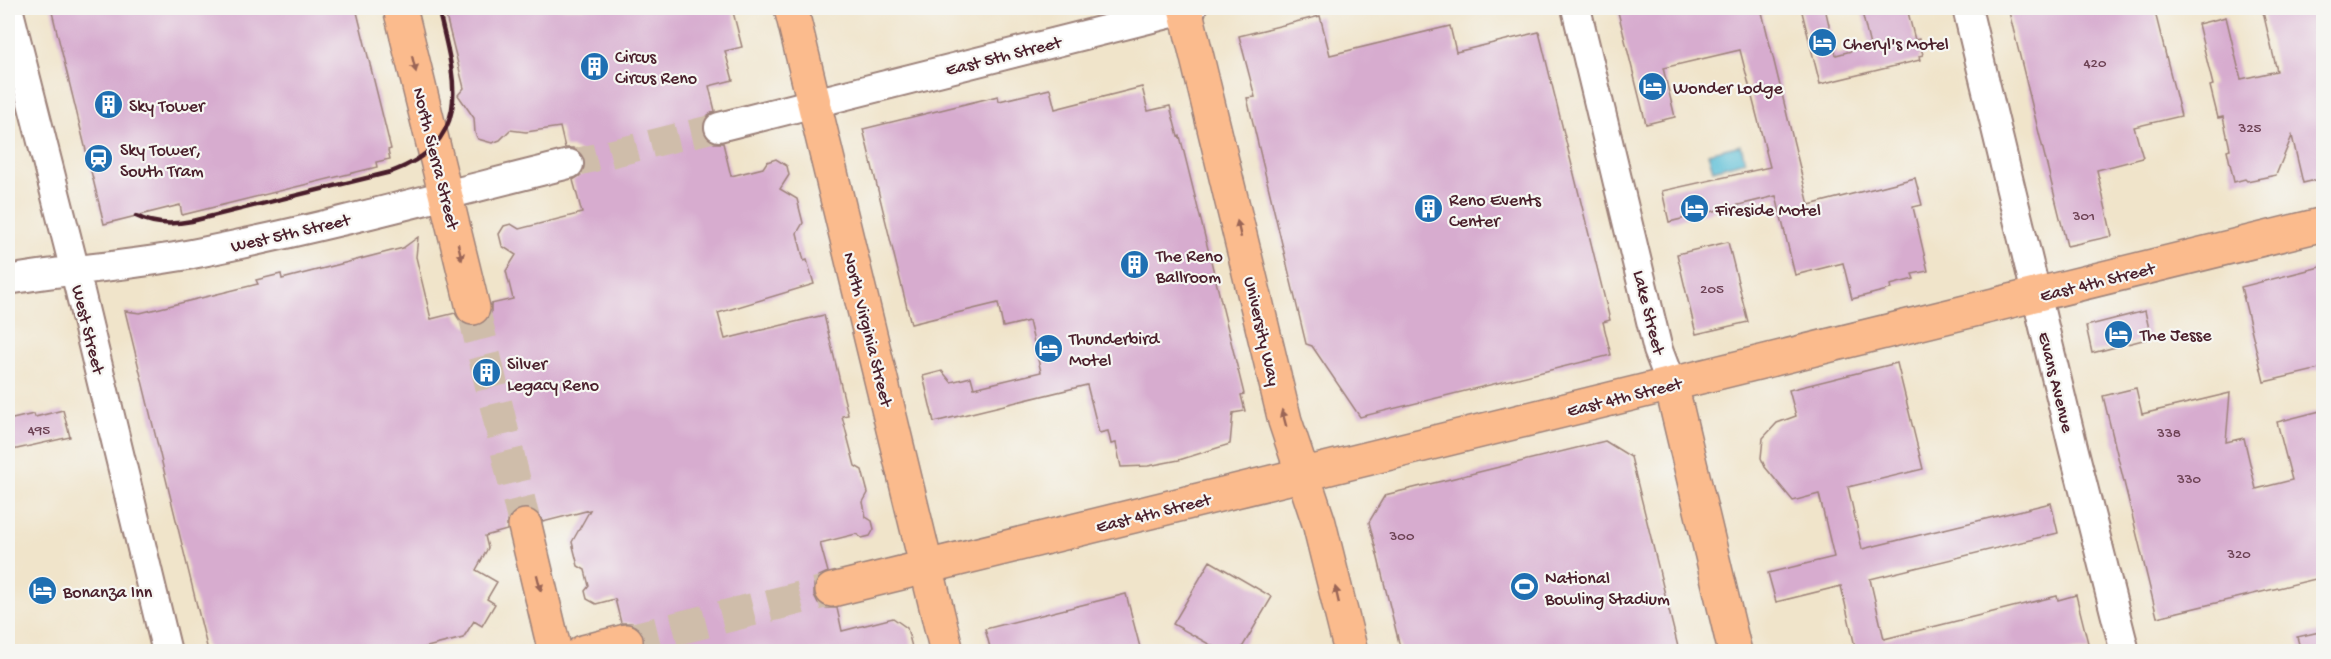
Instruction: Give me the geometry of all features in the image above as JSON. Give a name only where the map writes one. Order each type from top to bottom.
[{"type":"main road","name":"North Sierra Street","points":[[400,8],[473,308]]},
{"type":"main road","name":"North Virginia Street","points":[[791,8],[947,651]]},
{"type":"main road","name":"University Way","points":[[1188,8],[1285,421],[1319,523],[1351,651]]},
{"type":"main road","name":"East 4th Street","points":[[832,590],[2324,224]]},
{"type":"main road","name":"Lake Street","points":[[1671,384],[1735,651]]},
{"type":"main road","points":[[525,526],[555,651]]},
{"type":"main road","points":[[583,651],[626,641]]},
{"type":"street","name":"West Street","points":[[8,8],[168,651]]},
{"type":"street","name":"East 5th Street","points":[[814,103],[1188,8]]},
{"type":"street","name":"Lake Street","points":[[1576,8],[1658,350],[1671,384]]},
{"type":"street","name":"Evans Avenue","points":[[1967,8],[2125,651]]},
{"type":"street","points":[[719,127],[814,103]]},
{"type":"street","name":"West 5th Street","points":[[8,280],[144,262],[231,246],[569,164]]},
{"type":"water","points":[[1741,145],[1745,161],[1713,170],[1708,153]]},
{"type":"building","points":[[51,8],[356,8],[391,149],[388,150],[390,159],[376,162],[377,167],[182,215],[180,205],[104,224]]},
{"type":"building","name":"Silver Legacy Reno","points":[[444,8],[732,8],[742,47],[725,51],[733,80],[709,86],[715,111],[703,122],[703,132],[714,143],[723,143],[731,176],[763,168],[767,162],[776,159],[787,166],[789,175],[780,189],[797,199],[803,223],[797,233],[804,261],[807,260],[814,284],[718,313],[725,339],[824,315],[848,415],[842,416],[855,466],[862,470],[868,493],[863,502],[866,517],[872,521],[874,529],[870,536],[862,538],[856,534],[820,543],[828,572],[819,576],[814,584],[814,595],[818,603],[826,608],[837,608],[842,631],[893,618],[907,628],[913,651],[641,651],[644,636],[640,628],[632,623],[621,623],[615,599],[596,604],[587,599],[585,591],[589,586],[585,570],[578,566],[572,542],[590,510],[543,522],[538,513],[531,508],[521,508],[512,513],[507,521],[507,530],[485,536],[488,548],[476,570],[497,582],[487,599],[495,604],[482,626],[474,621],[463,638],[411,651],[208,651],[125,311],[140,313],[258,284],[256,280],[281,274],[282,279],[403,248],[418,237],[416,257],[431,319],[455,313],[460,321],[468,326],[477,326],[486,321],[491,313],[491,304],[513,299],[506,271],[516,255],[502,246],[499,234],[504,226],[511,224],[519,229],[582,213],[573,180],[581,175],[585,168],[585,161],[580,152],[573,148],[565,148],[560,127],[526,132],[510,130],[500,140],[492,143],[478,139],[475,133],[474,118],[458,95],[464,88]]},
{"type":"building","points":[[1617,8],[1761,8],[1809,205],[1915,178],[1922,205],[1913,207],[1928,271],[1912,274],[1914,279],[1890,285],[1891,289],[1852,299],[1843,263],[1795,275],[1776,196],[1669,222],[1662,191],[1770,167],[1740,50],[1663,68],[1675,117],[1646,124]]},
{"type":"building","points":[[1801,8],[1825,8],[1836,55],[1870,46],[1861,8],[1907,8],[1915,40],[1919,39],[1923,55],[1919,56],[1920,60],[1820,84]]},
{"type":"building","points":[[2008,8],[2154,8],[2181,116],[2134,127],[2143,158],[2097,170],[2112,236],[2067,246]]},
{"type":"building","points":[[2262,8],[2324,8],[2324,178],[2303,183],[2292,136],[2276,175],[2234,182],[2223,117],[2218,118],[2210,86],[2213,85],[2198,24],[2226,17],[2241,79],[2277,71]]},
{"type":"building","name":"Reno Events Center","points":[[1320,16],[1330,55],[1450,26],[1456,52],[1539,32],[1610,320],[1603,322],[1611,355],[1360,417],[1312,346],[1306,344],[1247,98],[1255,97],[1239,36]]},
{"type":"building","points":[[1142,87],[1148,111],[1170,106],[1178,137],[1180,136],[1244,394],[1241,395],[1245,411],[1233,413],[1230,444],[1179,460],[1148,466],[1121,467],[1116,443],[1111,444],[1108,431],[1099,433],[1087,385],[934,422],[923,376],[942,371],[951,382],[971,377],[974,388],[1041,372],[1029,321],[1003,327],[998,303],[911,324],[863,129],[998,96],[999,101],[1050,89],[1055,109]]},
{"type":"building","points":[[1728,242],[1748,322],[1696,334],[1677,254]]},
{"type":"building","points":[[2324,266],[2324,368],[2264,382],[2241,287]]},
{"type":"building","name":"The Jesse","points":[[2145,311],[2151,338],[2092,353],[2086,326]]},
{"type":"building","points":[[1897,363],[1923,469],[1848,487],[1862,549],[2051,503],[2058,533],[1870,579],[1884,639],[2057,596],[2058,600],[2076,595],[2090,651],[1856,651],[1841,586],[1776,602],[1768,573],[1834,557],[1819,494],[1793,501],[1765,467],[1761,458],[1763,438],[1777,423],[1796,416],[1789,390]]},
{"type":"building","points":[[2136,388],[2142,414],[2230,393],[2226,442],[2244,438],[2256,489],[2292,480],[2277,422],[2324,410],[2324,577],[2157,617],[2103,396]]},
{"type":"building","points":[[63,410],[70,437],[8,451],[8,420],[34,414],[35,417]]},
{"type":"building","name":"National Bowling Stadium","points":[[1605,441],[1631,457],[1679,651],[1401,651],[1369,522],[1385,495]]},
{"type":"building","points":[[1210,561],[1272,597],[1240,651],[1221,651],[1173,624]]},
{"type":"building","points":[[1126,594],[1141,651],[991,651],[985,629]]},
{"type":"building","points":[[2324,631],[2324,651],[2301,651],[2297,637]]},
{"type":"tunnel","points":[[569,164],[719,127]]},
{"type":"tunnel","points":[[473,308],[525,526]]},
{"type":"tunnel","points":[[626,641],[832,590]]},
{"type":"railway","points":[[136,216],[163,223],[192,221],[391,172],[418,159],[437,142],[448,124],[453,104],[450,58],[438,8]]},
{"type":"place","name":"Cheryl's Motel","points":[[1822,43]]},
{"type":"place","name":"Circus Circus Reno","points":[[594,66]]},
{"type":"place","name":"Wonder Lodge","points":[[1652,87]]},
{"type":"place","name":"Sky Tower","points":[[108,105]]},
{"type":"place","name":"Sky Tower, South Tram","points":[[99,159]]},
{"type":"place","name":"Reno Events Center","points":[[1428,209]]},
{"type":"place","name":"Fireside Motel","points":[[1694,209]]},
{"type":"place","name":"The Reno Ballroom","points":[[1135,265]]},
{"type":"place","name":"The Jesse","points":[[2119,334]]},
{"type":"place","name":"Thunderbird Motel","points":[[1048,348]]},
{"type":"place","name":"Silver Legacy Reno","points":[[486,373]]},
{"type":"place","name":"National Bowling Stadium","points":[[1524,587]]},
{"type":"place","name":"Bonanza Inn","points":[[42,591]]}]
